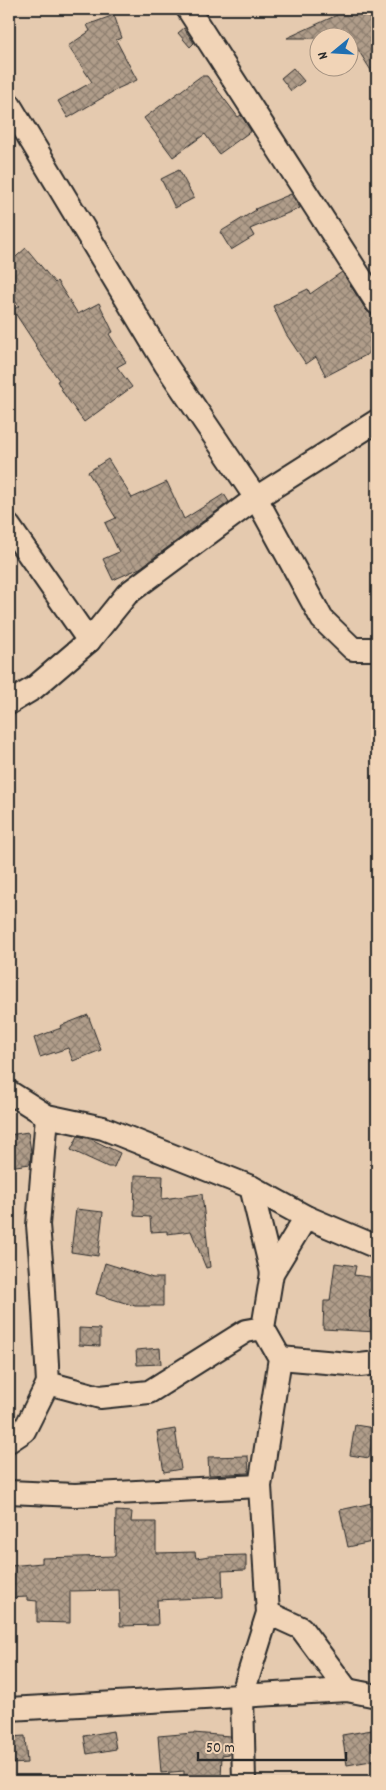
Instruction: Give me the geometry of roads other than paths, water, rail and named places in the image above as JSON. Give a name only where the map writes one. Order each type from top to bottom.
[{"type":"street","points":[[188,9],[377,303]]},
{"type":"street","points":[[9,104],[166,365],[256,498],[322,619],[353,649],[377,649]]},
{"type":"street","points":[[9,703],[34,688],[88,641],[127,594],[256,498],[377,421]]},
{"type":"street","points":[[9,526],[88,641]]},
{"type":"street","points":[[9,1092],[47,1116],[103,1128],[251,1187],[306,1217],[377,1246]]},
{"type":"street","points":[[9,1441],[24,1431],[48,1383],[38,1225],[47,1116]]},
{"type":"street","points":[[251,1187],[272,1273]]},
{"type":"street","points":[[244,1781],[242,1696],[268,1614],[260,1486],[280,1358],[263,1328],[272,1273],[306,1217]]},
{"type":"street","points":[[48,1383],[100,1397],[149,1392],[246,1331],[263,1328]]},
{"type":"street","points":[[280,1358],[360,1365],[377,1363]]},
{"type":"street","points":[[9,1492],[75,1495],[260,1486]]},
{"type":"street","points":[[268,1614],[301,1628],[347,1690]]},
{"type":"street","points":[[9,1708],[347,1690],[377,1696]]}]
